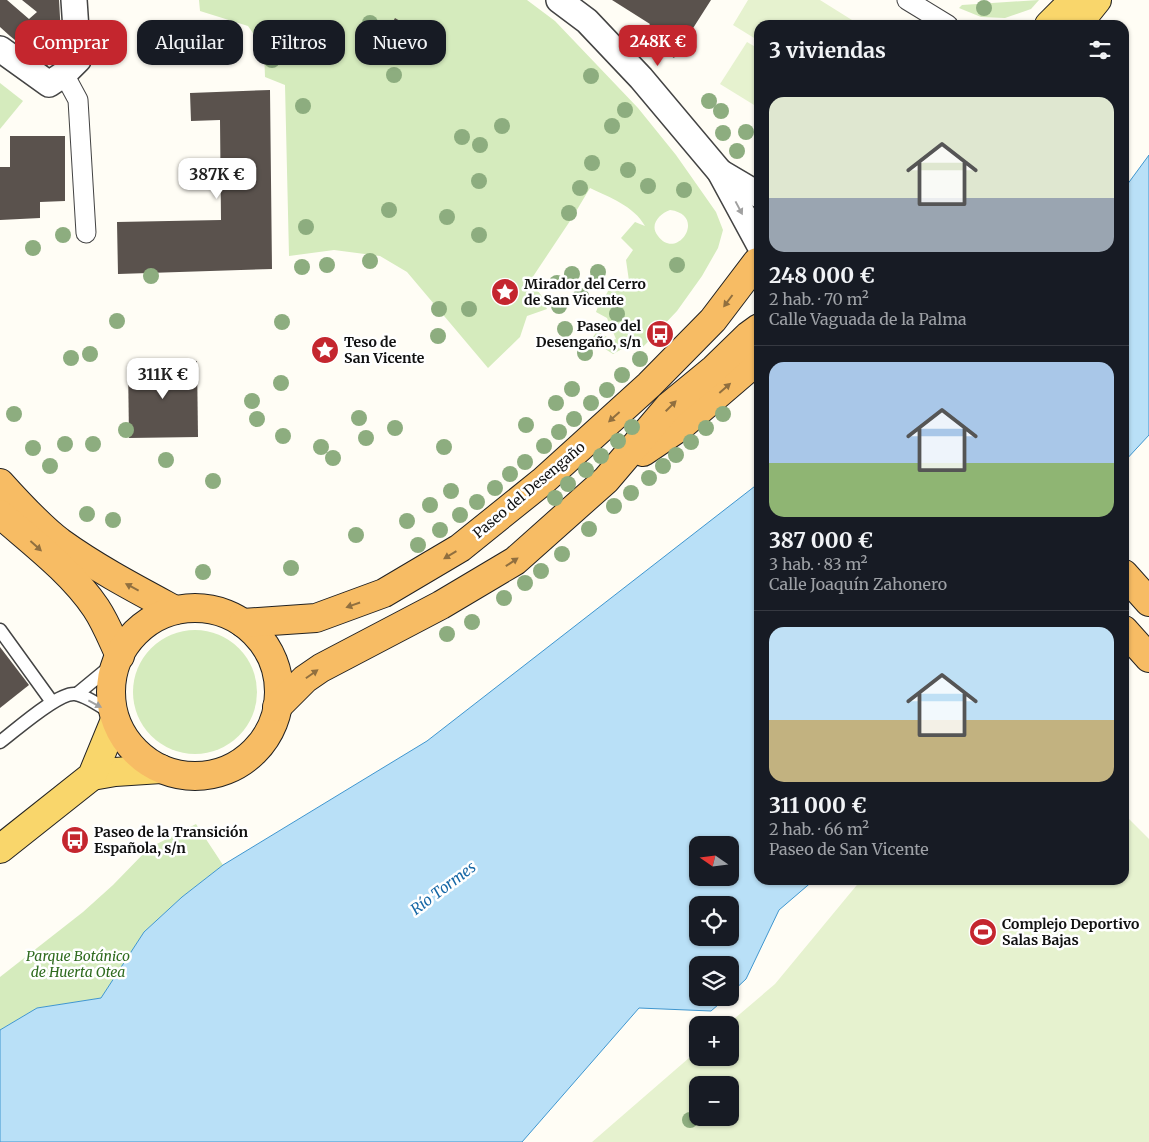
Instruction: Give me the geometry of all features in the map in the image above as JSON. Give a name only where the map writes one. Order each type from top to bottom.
[{"type":"highway","name":"Paseo del Desengaño","points":[[243,624],[316,618],[398,586],[460,548],[542,482],[649,385],[713,320],[754,261]]},
{"type":"highway","points":[[616,470],[669,406],[714,369],[754,332]]},
{"type":"highway","points":[[277,708],[305,679],[321,668],[440,605],[515,561],[616,470],[680,427],[754,363]]},
{"type":"highway","points":[[0,483],[15,500],[59,541],[107,573],[175,610]]},
{"type":"highway","points":[[0,514],[71,578],[95,606],[104,621],[118,658]]},
{"type":"highway","points":[[1129,580],[1149,602]]},
{"type":"highway","points":[[199,608],[210,610],[233,617],[243,624],[262,643],[275,667],[278,694],[277,708],[270,730],[261,743],[238,764],[217,773],[194,776],[161,769],[139,755],[125,739],[114,717],[111,690],[118,658],[132,636],[152,620],[175,610],[199,608]]},
{"type":"highway","points":[[1129,636],[1149,658]]},
{"type":"main road","points":[[1054,20],[1074,0]]},
{"type":"main road","points":[[1081,20],[1096,0]]},
{"type":"main road","points":[[92,776],[114,717]]},
{"type":"main road","points":[[0,850],[92,776],[115,772],[161,769]]},
{"type":"street","points":[[74,0],[71,67],[78,100],[86,233]]},
{"type":"street","points":[[559,0],[587,21],[641,78],[720,172],[754,246]]},
{"type":"street","points":[[907,0],[940,20]]},
{"type":"street","points":[[0,49],[49,84],[71,67]]},
{"type":"street","points":[[720,172],[754,192]]},
{"type":"lane","points":[[0,630],[52,702]]},
{"type":"lane","points":[[77,694],[118,658]]},
{"type":"lane","points":[[0,742],[52,702],[66,694],[77,694],[114,717]]},
{"type":"green space","points":[[199,0],[527,0],[555,21],[638,108],[676,155],[716,212],[723,230],[718,248],[702,276],[677,311],[642,348],[631,344],[613,354],[591,340],[597,331],[612,340],[616,339],[607,318],[596,312],[600,301],[604,299],[608,291],[629,281],[626,260],[633,250],[621,238],[635,222],[645,226],[628,208],[590,188],[530,281],[541,295],[547,309],[527,316],[520,337],[488,368],[407,272],[380,256],[334,250],[289,256],[285,85],[265,77],[265,65],[345,65],[345,20],[253,20],[253,33],[248,26],[243,24],[243,20],[229,20],[200,11]],"holes":[[[670,210],[681,214],[687,220],[688,227],[685,235],[680,241],[673,244],[666,243],[655,232],[656,220]]]},
{"type":"green space","points":[[748,0],[820,0],[852,20],[754,20],[754,38],[733,25]]},
{"type":"green space","points":[[1039,0],[1031,9],[1005,18],[981,17],[959,8],[962,5]]},
{"type":"green space","points":[[747,42],[754,46],[754,105],[720,84]]},
{"type":"green space","points":[[0,83],[23,101],[0,129]]},
{"type":"green space","points":[[195,630],[219,635],[230,640],[239,648],[247,657],[252,668],[257,692],[252,716],[247,727],[239,736],[230,744],[219,749],[195,754],[171,749],[160,744],[151,736],[143,727],[138,716],[133,692],[138,668],[143,657],[151,648],[160,640],[171,635]]},
{"type":"green space","name":"Complejo Deportivo Salas Bajas","points":[[1129,819],[1149,839],[1149,1142],[592,1142],[689,1058],[689,1066],[739,1066],[738,1016],[775,984],[857,885],[1129,885]]},
{"type":"green space","name":"Parque Botánico de Huerta Otea","points":[[196,824],[223,865],[182,897],[144,932],[101,998],[37,1008],[0,1030],[0,977],[83,912],[113,885],[149,848]]},
{"type":"water","points":[[1149,155],[1149,435],[1129,457],[1129,182]]},
{"type":"water","name":"Río Tormes","points":[[754,487],[754,885],[808,885],[779,910],[746,979],[739,986],[739,956],[689,956],[689,1006],[717,1006],[711,1011],[639,1008],[522,1142],[0,1142],[0,1030],[37,1008],[101,998],[144,932],[182,897],[223,865],[427,741]]},
{"type":"building","points":[[0,0],[7,0],[29,19],[37,12],[22,0],[59,0],[60,20],[15,20],[15,40],[0,27]]},
{"type":"building","points":[[612,0],[711,0],[674,58],[641,36],[650,24]]},
{"type":"building","points":[[270,90],[272,269],[118,274],[117,222],[221,220],[220,120],[191,121],[190,93]]},
{"type":"building","points":[[10,136],[65,136],[65,201],[40,202],[40,218],[0,220],[0,167],[10,167]]},
{"type":"building","points":[[197,361],[198,437],[129,438],[128,363]]},
{"type":"building","points":[[0,647],[29,685],[0,708]]},
{"type":"place","name":"Mirador del Cerro de San Vicente","points":[[505,292]]},
{"type":"place","name":"Paseo del Desengaño, s/n","points":[[660,334]]},
{"type":"place","name":"Teso de San Vicente","points":[[325,350]]},
{"type":"place","name":"Paseo de la Transición Española, s/n","points":[[75,840]]},
{"type":"place","name":"Complejo Deportivo Salas Bajas","points":[[983,932]]}]
